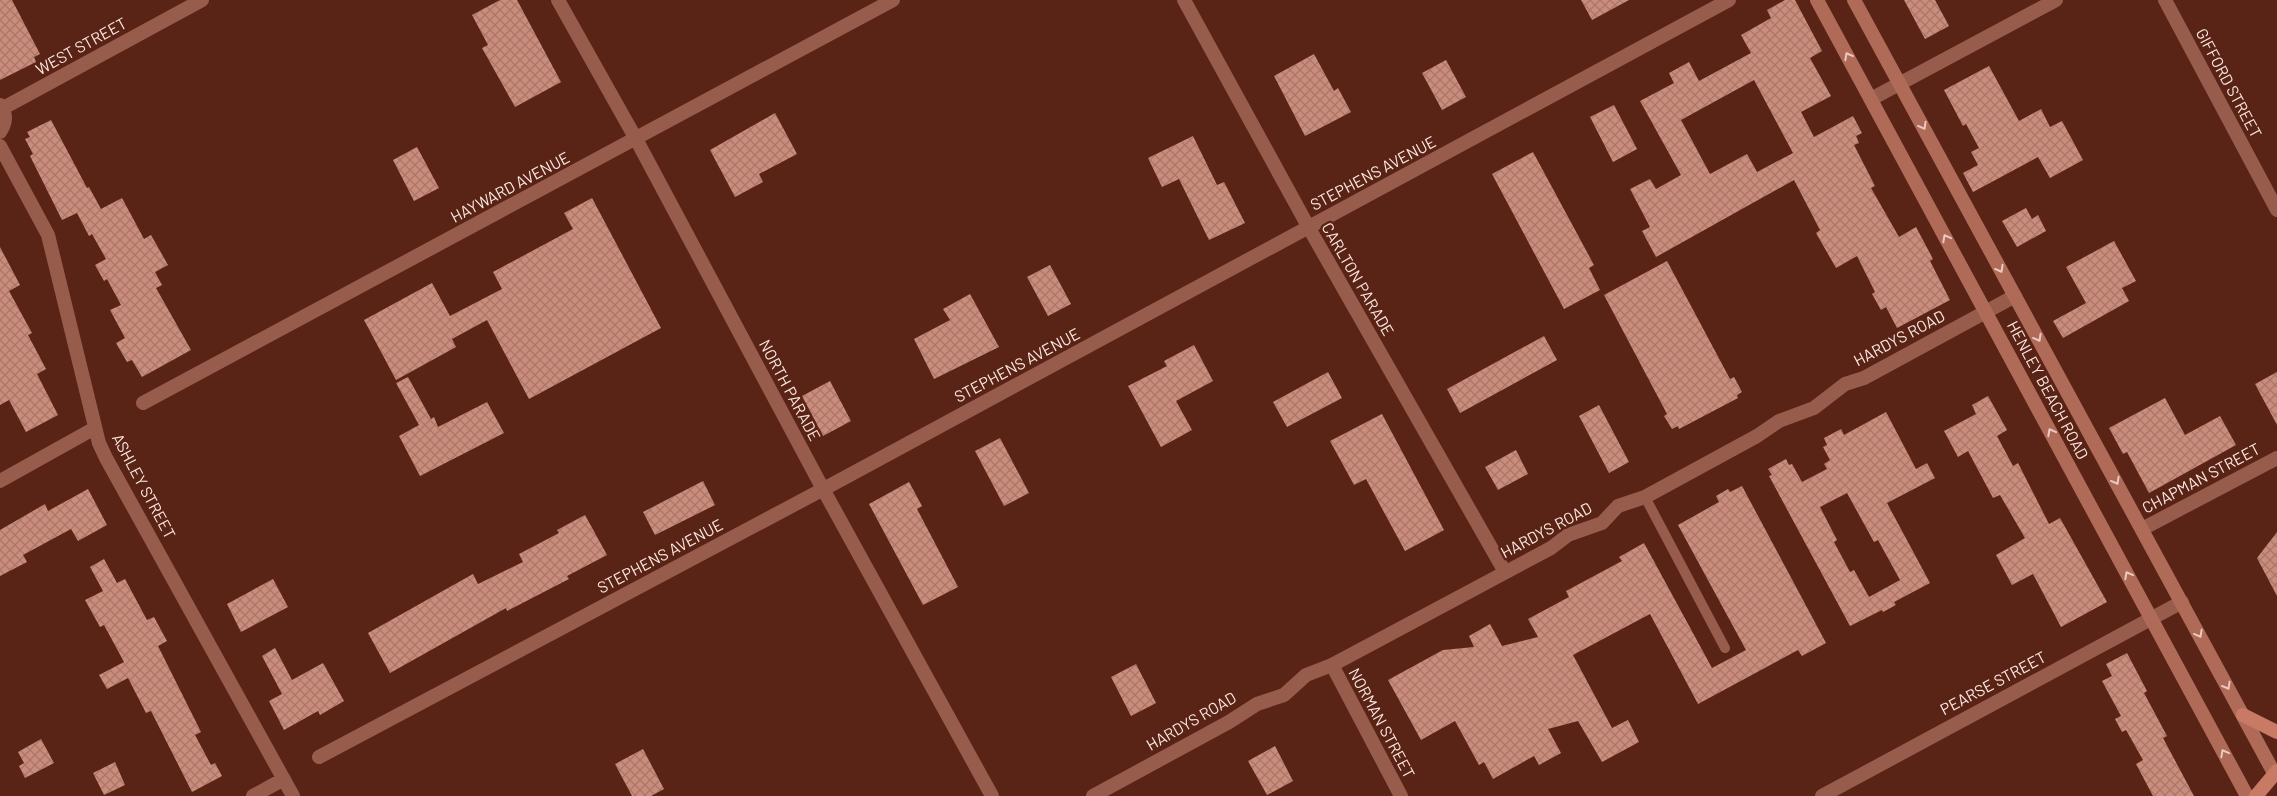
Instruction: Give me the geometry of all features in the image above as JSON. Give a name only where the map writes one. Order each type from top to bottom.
[{"type":"main road","name":"HENLEY BEACH ROAD","points":[[1817,0],[2247,796]]},
{"type":"main road","name":"HENLEY BEACH ROAD","points":[[1854,0],[2276,774]]},
{"type":"main road","points":[[2243,714],[2277,732]]},
{"type":"main road","points":[[2256,796],[2276,774]]},
{"type":"street","name":"WEST STREET","points":[[2,107],[202,0]]},
{"type":"street","name":"NORTH PARADE","points":[[558,0],[636,139],[823,489],[992,796]]},
{"type":"street","name":"HAYWARD AVENUE","points":[[143,404],[893,0]]},
{"type":"street","name":"CARLTON PARADE","points":[[1184,0],[1309,228],[1505,572]]},
{"type":"street","name":"STEPHENS AVENUE","points":[[319,757],[823,489],[1729,0]]},
{"type":"street","points":[[1871,99],[2056,0]]},
{"type":"street","name":"GIFFORD STREET","points":[[2165,0],[2277,210]]},
{"type":"street","points":[[0,132],[4,125],[5,116],[2,107]]},
{"type":"street","name":"ASHLEY STREET","points":[[0,146],[48,235],[96,428],[106,458],[293,796]]},
{"type":"street","name":"HARDYS ROAD","points":[[1093,796],[1229,722],[1258,704],[1284,696],[1306,675],[1332,665],[1551,548],[1568,535],[1602,523],[1618,506],[1645,497],[1757,436],[1779,421],[1814,408],[1845,384],[1864,378],[2015,296]]},
{"type":"street","points":[[0,481],[96,428]]},
{"type":"street","name":"CHAPMAN STREET","points":[[2142,529],[2277,458]]},
{"type":"street","name":"PEARSE STREET","points":[[1822,796],[2182,602]]},
{"type":"street","name":"NORMAN STREET","points":[[1332,665],[1401,796]]},
{"type":"street","points":[[253,796],[284,779]]},
{"type":"lane","points":[[1645,497],[1725,648]]},
{"type":"building","points":[[0,0],[12,0],[40,54],[34,57],[36,62],[0,80]]},
{"type":"building","points":[[500,0],[517,0],[561,82],[515,107],[482,48],[488,45],[472,15]]},
{"type":"building","points":[[1581,0],[1629,0],[1592,20]]},
{"type":"building","points":[[1785,0],[1795,0],[1822,51],[1810,58],[1831,96],[1801,112],[1814,137],[1853,116],[1862,133],[1856,136],[1859,143],[1854,145],[1875,186],[1871,188],[1899,237],[1916,227],[1933,259],[1930,261],[1950,300],[1897,328],[1886,307],[1881,310],[1872,294],[1875,292],[1857,256],[1836,268],[1816,233],[1820,230],[1794,180],[1656,257],[1642,231],[1650,227],[1630,189],[1650,179],[1656,189],[1681,175],[1640,101],[1674,83],[1669,73],[1689,62],[1699,81],[1751,53],[1741,35],[1771,18],[1767,10]],"holes":[[[1754,80],[1793,153],[1757,172],[1747,154],[1710,174],[1681,120]]]},
{"type":"building","points":[[1904,0],[1935,0],[1949,26],[1925,39]]},
{"type":"building","points":[[1314,54],[1334,91],[1338,88],[1351,112],[1305,136],[1274,76]]},
{"type":"building","points":[[1446,60],[1466,97],[1442,110],[1422,73]]},
{"type":"building","points":[[1989,66],[2019,121],[2041,109],[2050,127],[2062,121],[2083,160],[2050,178],[2038,157],[1973,192],[1963,173],[1978,165],[1971,152],[1979,148],[1966,124],[1963,126],[1944,90]]},
{"type":"building","points":[[1614,105],[1637,149],[1613,162],[1590,117]]},
{"type":"building","points":[[775,113],[797,154],[759,174],[763,182],[735,197],[710,150]]},
{"type":"building","points":[[51,120],[87,188],[89,187],[101,209],[122,198],[144,239],[151,235],[168,265],[155,272],[162,285],[156,288],[191,350],[142,377],[132,360],[127,362],[116,343],[125,338],[110,310],[121,305],[107,279],[104,281],[95,265],[106,259],[92,234],[89,236],[77,213],[62,220],[30,156],[33,154],[25,139],[30,137],[27,132]]},
{"type":"building","points":[[1193,136],[1217,185],[1224,182],[1245,223],[1209,240],[1179,179],[1162,187],[1148,158]]},
{"type":"building","points":[[417,147],[439,188],[414,201],[393,160]]},
{"type":"building","points":[[1533,152],[1594,265],[1589,268],[1600,290],[1564,309],[1492,174]]},
{"type":"building","points":[[592,198],[661,328],[529,399],[487,320],[452,339],[456,347],[396,380],[364,320],[432,283],[450,316],[502,289],[493,272],[573,229],[564,213]]},
{"type":"building","points":[[2026,208],[2032,219],[2038,215],[2046,231],[2017,247],[2002,221]]},
{"type":"building","points":[[2114,241],[2136,281],[2122,288],[2129,301],[2063,338],[2053,321],[2086,303],[2066,267]]},
{"type":"building","points":[[0,247],[20,285],[9,291],[32,333],[28,335],[46,369],[37,374],[58,415],[26,432],[9,400],[0,405]]},
{"type":"building","points":[[1667,261],[1730,379],[1734,377],[1742,392],[1737,395],[1738,398],[1679,429],[1678,426],[1672,429],[1664,416],[1667,414],[1604,295]]},
{"type":"building","points":[[1050,265],[1071,304],[1048,316],[1027,277]]},
{"type":"building","points":[[970,294],[999,347],[934,379],[914,339],[950,320],[943,309]]},
{"type":"building","points":[[1544,336],[1557,360],[1460,413],[1447,389]]},
{"type":"building","points":[[1194,345],[1213,381],[1176,401],[1192,430],[1161,447],[1128,386],[1167,366],[1164,361]]},
{"type":"building","points":[[1328,372],[1342,398],[1287,427],[1273,402]]},
{"type":"building","points":[[2277,372],[2277,425],[2255,384]]},
{"type":"building","points":[[408,377],[431,419],[434,417],[438,427],[487,402],[504,433],[420,476],[399,436],[419,425],[396,383]]},
{"type":"building","points":[[830,381],[851,421],[823,436],[802,396]]},
{"type":"building","points":[[1988,396],[2007,430],[1997,436],[2013,466],[2018,463],[2049,524],[2060,518],[2107,602],[2061,627],[2033,574],[2012,585],[1996,555],[2025,538],[2000,495],[1993,498],[1968,451],[1958,457],[1944,431],[1976,414],[1972,405]]},
{"type":"building","points":[[2165,398],[2185,435],[2220,416],[2236,445],[2149,493],[2127,452],[2123,454],[2109,428]]},
{"type":"building","points":[[1599,405],[1629,462],[1609,473],[1579,416]]},
{"type":"building","points":[[1886,412],[1916,469],[1927,463],[1935,478],[1887,503],[1930,583],[1894,602],[1896,605],[1883,612],[1882,610],[1850,626],[1769,476],[1772,475],[1768,469],[1786,459],[1789,465],[1792,464],[1802,482],[1827,469],[1824,464],[1830,460],[1823,447],[1827,445],[1824,438],[1841,429],[1844,435]],"holes":[[[1847,493],[1874,542],[1878,540],[1900,580],[1869,597],[1854,570],[1850,572],[1834,542],[1837,540],[1820,507]]]},
{"type":"building","points":[[1382,414],[1444,530],[1405,551],[1366,479],[1354,485],[1330,441]]},
{"type":"building","points":[[1000,438],[1029,493],[1004,506],[975,451]]},
{"type":"building","points":[[1516,450],[1528,474],[1498,490],[1485,467]]},
{"type":"building","points":[[703,481],[715,505],[655,535],[643,512]]},
{"type":"building","points":[[909,482],[922,506],[917,509],[958,587],[923,605],[869,504]]},
{"type":"building","points":[[1742,486],[1826,643],[1802,656],[1798,650],[1698,704],[1650,614],[1573,655],[1612,728],[1628,720],[1639,742],[1602,762],[1578,721],[1548,729],[1561,753],[1539,765],[1534,756],[1493,779],[1484,762],[1479,765],[1455,721],[1421,740],[1388,680],[1443,650],[1474,647],[1469,636],[1490,624],[1502,646],[1538,637],[1528,619],[1569,597],[1566,591],[1622,561],[1619,557],[1644,543],[1712,668],[1746,650],[1678,525],[1719,502],[1716,496],[1728,489],[1730,492]]},
{"type":"building","points":[[88,489],[107,525],[78,541],[71,529],[23,555],[27,562],[0,576],[0,530],[45,504],[48,511]]},
{"type":"building","points":[[585,515],[607,555],[567,576],[569,579],[507,611],[506,608],[390,673],[368,633],[473,574],[478,584],[523,562],[519,554],[559,533],[557,530]]},
{"type":"building","points":[[2277,532],[2277,596],[2257,558]]},
{"type":"building","points":[[104,559],[117,583],[125,579],[147,620],[154,617],[167,641],[158,646],[201,732],[195,735],[211,765],[215,763],[222,776],[192,792],[151,711],[146,713],[128,678],[107,689],[99,675],[124,662],[104,625],[100,627],[85,600],[103,591],[90,567]]},
{"type":"building","points":[[273,579],[288,607],[241,632],[227,604]]},
{"type":"building","points":[[275,648],[292,680],[323,663],[344,701],[320,715],[318,711],[284,730],[269,701],[282,694],[262,656]]},
{"type":"building","points":[[2127,653],[2147,691],[2144,693],[2167,736],[2163,738],[2194,796],[2153,796],[2136,764],[2143,760],[2126,730],[2122,732],[2115,719],[2121,716],[2102,681],[2112,676],[2106,664]]},
{"type":"building","points":[[1136,664],[1156,703],[1131,716],[1111,677]]},
{"type":"building","points":[[41,739],[54,763],[25,778],[19,766],[24,763],[18,752]]},
{"type":"building","points":[[1275,746],[1293,781],[1267,795],[1248,761]]},
{"type":"building","points":[[643,749],[664,789],[651,796],[632,796],[615,764]]},
{"type":"building","points":[[115,762],[125,785],[104,795],[93,773]]}]
